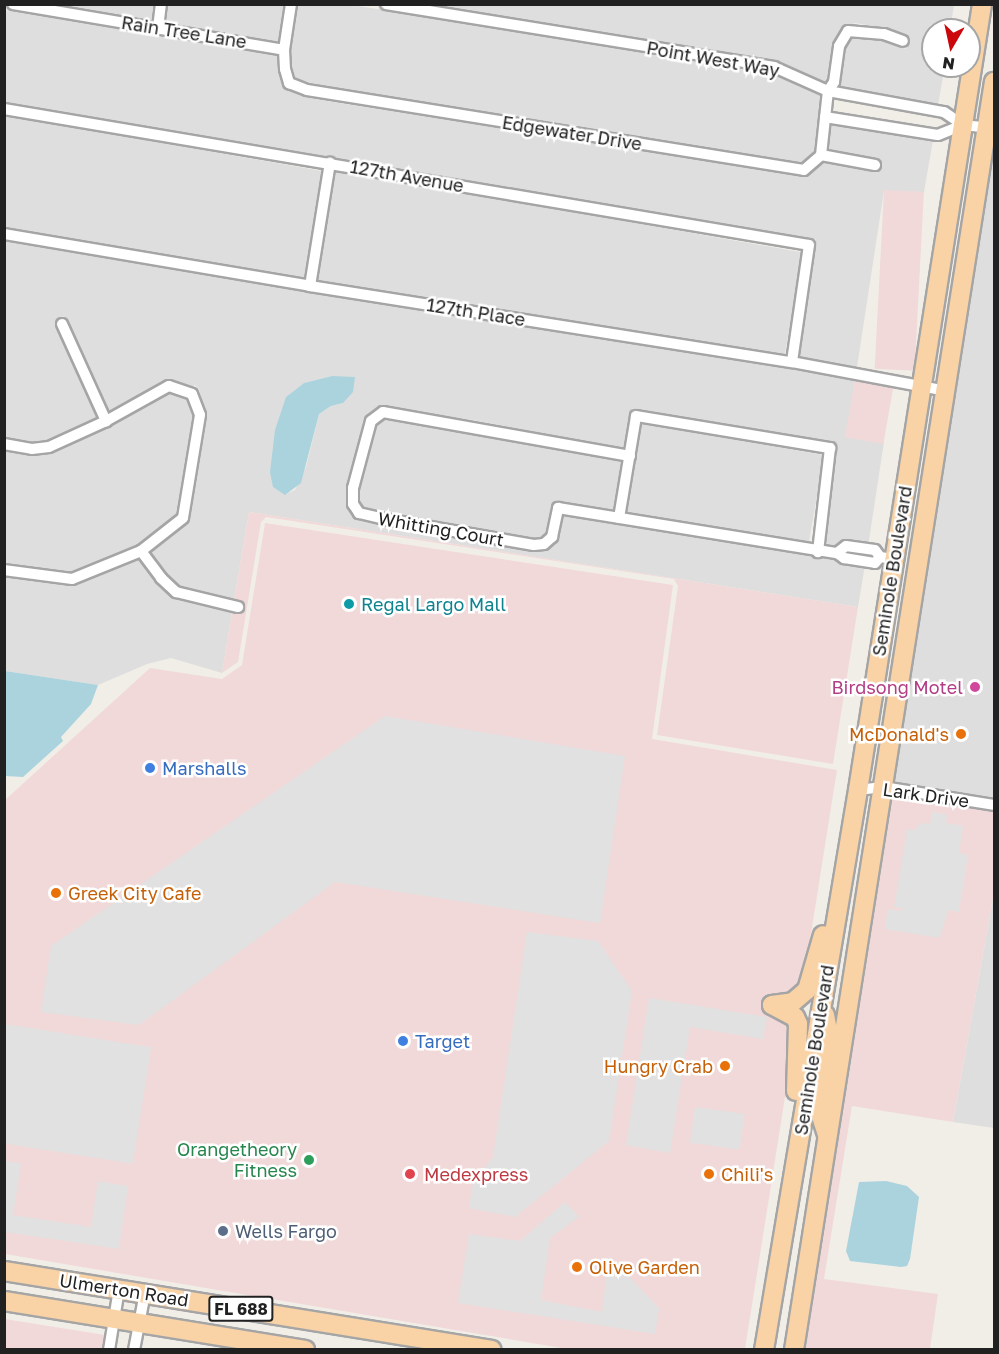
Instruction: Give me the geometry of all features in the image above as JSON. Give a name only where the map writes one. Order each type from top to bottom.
[{"type":"main road","name":"Seminole Boulevard","points":[[764,1350],[858,790],[887,558],[922,386],[982,4]]},
{"type":"main road","name":"Seminole Boulevard","points":[[794,1350],[991,128],[994,82]]},
{"type":"main road","points":[[791,1190],[800,1033],[795,1017],[772,1005],[793,1002],[807,990],[846,857]]},
{"type":"main road","points":[[822,1001],[829,1035],[819,1110],[828,1138]]},
{"type":"main road","name":"Ulmerton Road","points":[[4,1271],[492,1350]]},
{"type":"main road","name":"Ulmerton Road","points":[[4,1301],[305,1350]]},
{"type":"street","name":"Rain Tree Lane","points":[[13,4],[284,50]]},
{"type":"street","points":[[158,28],[160,4]]},
{"type":"street","points":[[284,50],[291,4]]},
{"type":"street","name":"Point West Way","points":[[386,4],[774,67],[828,91],[944,112],[963,125]]},
{"type":"street","points":[[875,165],[821,155],[828,91],[834,82],[840,46],[848,31],[884,34],[903,41]]},
{"type":"street","name":"Edgewater Drive","points":[[284,50],[289,83],[334,96],[804,170],[821,155]]},
{"type":"street","name":"127th Avenue","points":[[4,109],[809,245],[792,362]]},
{"type":"street","points":[[825,117],[938,135],[963,125],[991,128]]},
{"type":"street","points":[[310,286],[330,163]]},
{"type":"street","name":"127th Place","points":[[4,234],[310,286],[792,362],[947,391]]},
{"type":"street","points":[[62,324],[106,421]]},
{"type":"street","points":[[4,444],[32,448],[49,447],[106,421],[170,386],[192,394],[200,415],[183,518],[141,551],[72,579],[4,570]]},
{"type":"street","name":"Whitting Court","points":[[630,456],[383,412],[371,421],[353,488],[353,504],[359,513],[534,546],[544,544],[552,537],[558,508],[837,554],[875,563],[887,558]]},
{"type":"street","points":[[619,518],[636,416],[830,448],[818,552]]},
{"type":"street","points":[[837,554],[846,546],[852,546],[875,550],[887,558]]},
{"type":"street","points":[[851,559],[852,546]]},
{"type":"street","points":[[141,551],[161,578],[176,592],[238,607]]},
{"type":"street","name":"Lark Drive","points":[[858,790],[883,788],[994,805]]},
{"type":"street","points":[[109,1350],[119,1289]]},
{"type":"street","points":[[134,1350],[145,1293]]},
{"type":"shaded area","points":[[346,4],[772,73],[821,95],[816,152],[803,163],[335,90],[294,78],[290,51],[297,5]]},
{"type":"shaded area","points":[[52,5],[155,5],[153,21]]},
{"type":"shaded area","points":[[166,5],[286,5],[280,43],[164,23]]},
{"type":"shaded area","points":[[425,5],[954,5],[952,18],[921,18],[921,78],[943,78],[938,105],[838,87],[845,48],[851,36],[882,40],[906,49],[910,37],[884,28],[855,23],[843,27],[834,45],[826,84],[775,61]]},
{"type":"shaded area","points":[[4,10],[279,56],[280,71],[287,89],[305,97],[803,176],[822,162],[879,171],[881,159],[827,150],[830,124],[933,140],[924,192],[884,191],[857,367],[798,357],[816,239],[5,102]]},
{"type":"shaded area","points":[[4,115],[323,171],[303,283],[4,230]]},
{"type":"shaded area","points":[[992,135],[994,135],[994,799],[893,783]]},
{"type":"shaded area","points":[[335,170],[803,252],[783,363],[316,280]]},
{"type":"shaded area","points":[[884,190],[924,192],[915,371],[875,369]]},
{"type":"shaded area","points":[[4,241],[855,380],[846,437],[884,442],[867,553],[825,546],[836,449],[831,442],[632,408],[625,449],[473,420],[380,407],[366,420],[347,487],[347,505],[357,519],[533,552],[545,550],[555,542],[563,515],[865,565],[858,607],[249,512],[234,600],[179,586],[148,552],[187,525],[190,519],[206,416],[199,389],[195,385],[192,387],[167,381],[108,412],[64,316],[55,322],[98,418],[48,441],[32,442],[5,437]],"holes":[[[332,376],[343,403],[331,406],[319,414],[306,467],[295,490],[285,494],[286,397],[304,383]]]},
{"type":"shaded area","points":[[855,380],[893,387],[883,444],[845,437]]},
{"type":"shaded area","points":[[170,393],[188,399],[195,415],[177,514],[138,545],[71,573],[5,563],[4,450],[32,455],[51,453],[104,429]]},
{"type":"shaded area","points":[[384,419],[623,461],[615,511],[559,501],[553,507],[547,533],[542,538],[534,539],[362,507],[358,502],[358,489],[376,425]]},
{"type":"shaded area","points":[[641,423],[824,455],[809,544],[625,512]]},
{"type":"shaded area","points":[[249,512],[858,607],[833,764],[657,735],[678,586],[674,579],[266,517],[261,522],[238,662],[222,673],[232,612],[242,614],[245,603],[234,600]]},
{"type":"shaded area","points":[[265,523],[673,585],[652,739],[837,770],[745,1349],[567,1349],[5,1254],[5,800],[150,668],[222,679],[242,665]]},
{"type":"shaded area","points":[[138,559],[157,583],[175,598],[232,612],[222,673],[171,658],[147,664],[98,685],[5,671],[5,576],[74,585]]},
{"type":"shaded area","points":[[385,716],[625,756],[600,923],[335,882],[139,1025],[41,1012],[51,946]]},
{"type":"shaded area","points":[[891,795],[994,811],[994,893],[953,1122],[852,1106],[824,1279],[938,1294],[930,1349],[799,1350]]},
{"type":"shaded area","points":[[932,812],[947,815],[946,823],[963,826],[959,853],[968,855],[959,912],[948,910],[940,938],[885,929],[888,909],[901,911],[901,908],[894,907],[907,829],[915,830],[921,823],[930,824]]},
{"type":"shaded area","points":[[994,893],[994,1128],[953,1122]]},
{"type":"shaded area","points":[[527,932],[598,941],[632,991],[609,1141],[515,1217],[469,1208],[473,1183],[493,1157]]},
{"type":"shaded area","points":[[649,998],[767,1017],[763,1039],[690,1027],[670,1153],[626,1145]]},
{"type":"shaded area","points":[[5,1024],[151,1047],[133,1164],[4,1143]]},
{"type":"shaded area","points":[[695,1107],[745,1114],[740,1150],[690,1143]]},
{"type":"shaded area","points":[[4,1161],[21,1163],[13,1215],[91,1227],[98,1181],[128,1186],[119,1249],[5,1232]]},
{"type":"shaded area","points":[[565,1202],[579,1217],[550,1238],[541,1300],[602,1312],[609,1256],[659,1308],[655,1334],[458,1303],[469,1234],[520,1241]]},
{"type":"shaded area","points":[[5,1319],[105,1335],[104,1349],[5,1349]]},
{"type":"water","points":[[332,376],[355,377],[353,392],[343,403],[331,406],[319,414],[301,483],[285,495],[273,487],[270,472],[275,430],[286,397],[304,383]]},
{"type":"water","points":[[5,671],[98,685],[91,704],[61,737],[63,741],[23,777],[5,776]]},
{"type":"water","points":[[886,1181],[907,1186],[919,1197],[907,1266],[850,1261],[846,1251],[859,1182]]},
{"type":"place","name":"Regal Largo Mall","points":[[349,604]]},
{"type":"place","name":"Birdsong Motel","points":[[975,687]]},
{"type":"place","name":"McDonald's","points":[[961,734]]},
{"type":"place","name":"Marshalls","points":[[150,768]]},
{"type":"place","name":"Greek City Cafe","points":[[56,893]]},
{"type":"place","name":"Target","points":[[403,1041]]},
{"type":"place","name":"Hungry Crab","points":[[725,1066]]},
{"type":"place","name":"Orangetheory Fitness","points":[[309,1160]]},
{"type":"place","name":"Medexpress","points":[[410,1174]]},
{"type":"place","name":"Chili's","points":[[709,1174]]},
{"type":"place","name":"Wells Fargo","points":[[223,1231]]},
{"type":"place","name":"Olive Garden","points":[[577,1267]]}]
